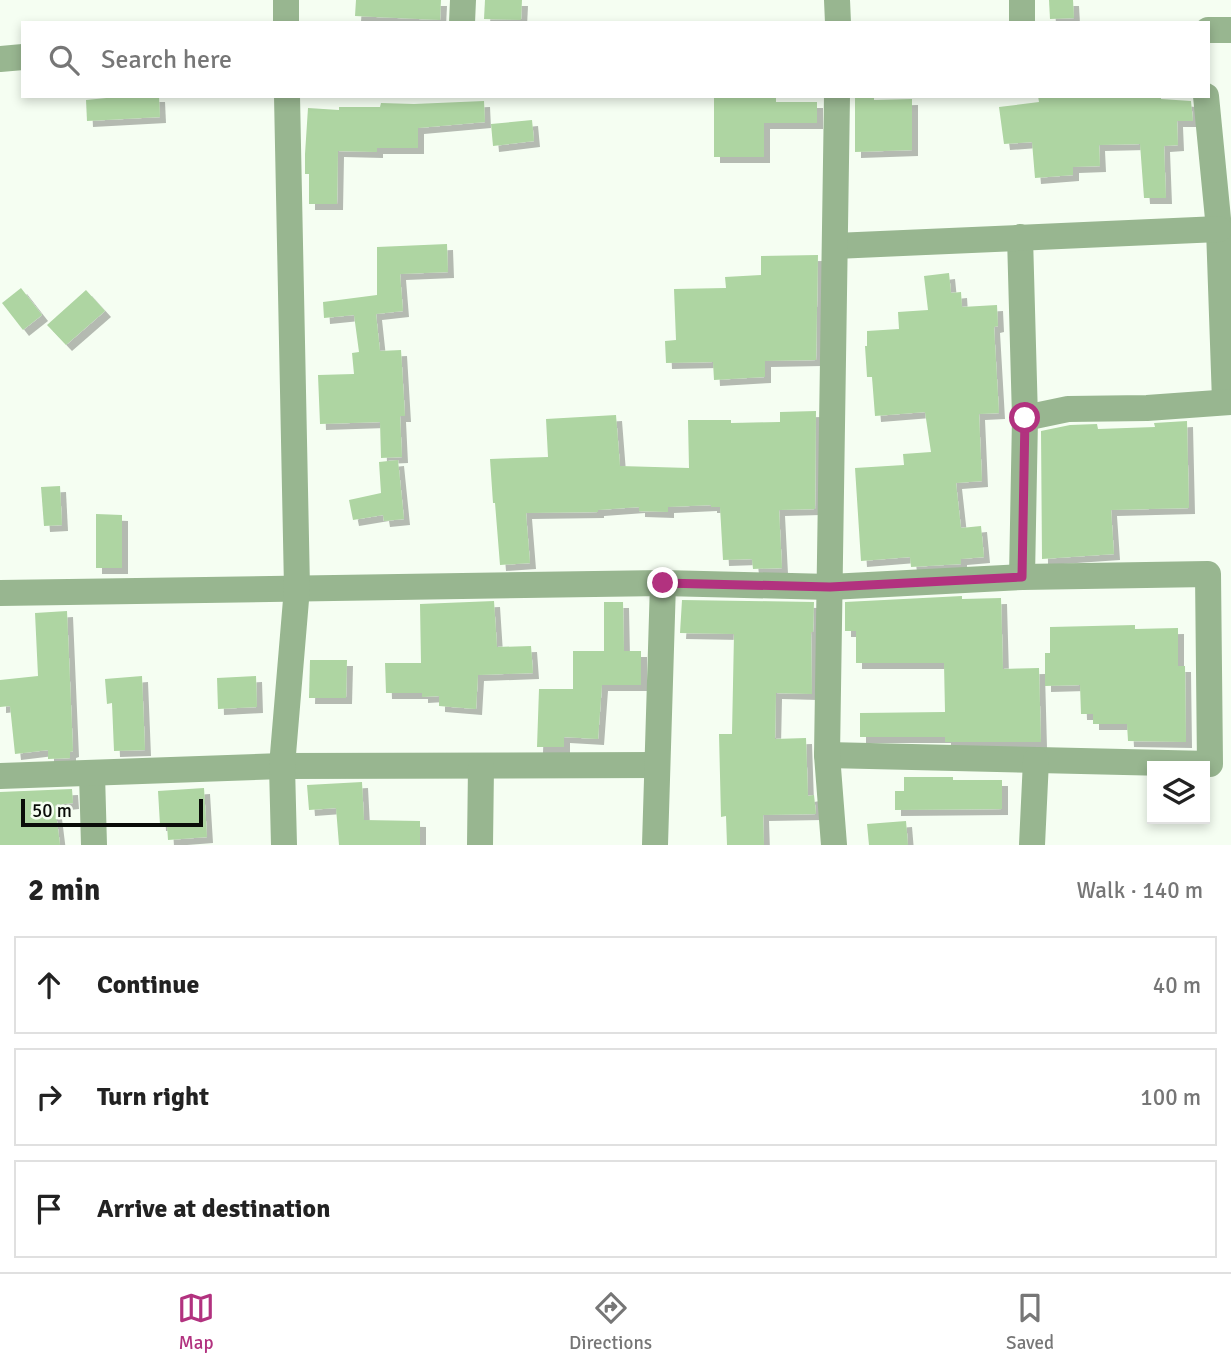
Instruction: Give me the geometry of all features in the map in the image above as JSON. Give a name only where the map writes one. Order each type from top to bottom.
[{"type":"street","points":[[286,0],[286,21]]},
{"type":"street","points":[[462,21],[463,0]]},
{"type":"street","points":[[837,0],[838,21]]},
{"type":"street","points":[[1022,0],[1022,21]]},
{"type":"street","points":[[1210,30],[1231,30]]},
{"type":"street","points":[[0,59],[21,57]]},
{"type":"street","points":[[284,845],[282,766],[297,588],[287,98]]},
{"type":"street","points":[[834,845],[827,755],[837,98]]},
{"type":"street","points":[[1025,418],[1068,409],[1147,408],[1228,402],[1219,229],[1206,98]]},
{"type":"street","points":[[835,246],[1219,229]]},
{"type":"street","points":[[1020,237],[1025,418],[1022,577]]},
{"type":"street","points":[[0,593],[663,583],[830,587],[1022,577],[1208,574],[1210,764],[827,755]]},
{"type":"street","points":[[655,845],[663,583]]},
{"type":"street","points":[[1032,845],[1036,760]]},
{"type":"street","points":[[0,776],[282,766],[657,765]]},
{"type":"street","points":[[481,767],[481,845]]},
{"type":"street","points":[[92,774],[94,845]]},
{"type":"building","points":[[356,0],[441,0],[440,20],[355,16]]},
{"type":"building","points":[[485,0],[522,0],[521,20],[484,19]]},
{"type":"building","points":[[1049,0],[1073,0],[1074,18],[1050,19]]},
{"type":"building","points":[[159,98],[160,117],[87,121],[86,100]]},
{"type":"building","points":[[714,98],[776,98],[776,102],[817,102],[817,123],[764,123],[764,157],[714,157]]},
{"type":"building","points":[[855,98],[912,99],[912,150],[855,152]]},
{"type":"building","points":[[1038,98],[1161,98],[1191,101],[1193,121],[1177,121],[1178,145],[1164,146],[1166,198],[1144,198],[1140,144],[1099,145],[1100,166],[1073,167],[1073,175],[1035,178],[1032,142],[1004,144],[999,107],[1039,102]]},
{"type":"building","points":[[484,101],[485,122],[418,128],[418,148],[377,148],[377,152],[338,151],[337,204],[309,204],[309,174],[305,174],[308,108],[339,110],[339,107],[380,107],[381,103]]},
{"type":"building","points":[[532,120],[534,141],[493,146],[491,124]]},
{"type":"building","points":[[447,244],[448,272],[400,274],[403,311],[376,314],[380,351],[401,350],[405,416],[400,416],[402,457],[381,458],[380,422],[320,424],[318,375],[354,374],[352,353],[359,352],[354,315],[324,318],[323,302],[377,295],[377,247]]},
{"type":"building","points":[[818,255],[816,360],[765,361],[765,377],[714,380],[713,362],[666,363],[665,341],[676,340],[674,289],[726,288],[725,277],[761,275],[761,256]]},
{"type":"building","points":[[949,273],[951,293],[961,292],[962,307],[997,305],[998,326],[994,327],[999,413],[979,414],[982,481],[956,483],[961,528],[981,526],[984,557],[961,559],[961,564],[911,567],[910,557],[861,561],[855,468],[904,465],[903,454],[931,452],[925,412],[875,416],[872,377],[867,377],[867,331],[899,329],[898,312],[928,310],[924,276]]},
{"type":"building","points":[[21,288],[42,315],[23,330],[2,303]]},
{"type":"building","points":[[86,290],[105,311],[66,345],[47,325]]},
{"type":"building","points":[[816,411],[815,509],[779,510],[782,568],[753,569],[752,559],[723,560],[720,507],[711,505],[668,507],[668,512],[639,511],[639,507],[598,512],[526,513],[530,563],[500,565],[490,459],[548,457],[546,419],[616,415],[620,466],[689,468],[688,420],[780,422],[780,412]]},
{"type":"building","points":[[1187,421],[1189,508],[1111,510],[1114,554],[1042,559],[1041,431],[1070,425],[1097,424],[1098,429],[1155,427],[1154,423]]},
{"type":"building","points":[[398,460],[404,519],[384,521],[383,515],[353,520],[349,500],[381,493],[379,462]]},
{"type":"building","points":[[60,486],[62,525],[44,526],[41,487]]},
{"type":"building","points":[[96,514],[122,515],[122,568],[96,568]]},
{"type":"building","points":[[962,596],[962,599],[1001,598],[1003,669],[1039,668],[1041,742],[945,742],[945,737],[860,737],[860,713],[945,712],[944,663],[856,663],[856,631],[845,631],[845,602]]},
{"type":"building","points":[[682,600],[814,602],[811,632],[812,694],[776,693],[775,739],[806,738],[808,796],[814,795],[816,814],[763,815],[764,845],[727,845],[726,816],[721,817],[719,734],[732,734],[734,634],[680,633]]},
{"type":"building","points":[[494,601],[497,647],[531,646],[533,673],[478,675],[476,709],[439,706],[439,696],[386,693],[385,663],[421,663],[420,604]]},
{"type":"building","points":[[604,602],[623,602],[624,651],[641,651],[641,685],[602,685],[598,739],[564,737],[564,747],[537,747],[539,689],[573,689],[573,651],[604,651]]},
{"type":"building","points":[[67,611],[73,751],[70,752],[70,758],[48,759],[48,750],[15,754],[10,706],[0,707],[0,680],[38,676],[35,613]]},
{"type":"building","points":[[1135,625],[1135,629],[1178,628],[1178,666],[1185,666],[1186,742],[1128,741],[1127,724],[1093,724],[1093,714],[1081,714],[1080,685],[1045,686],[1045,653],[1050,653],[1050,627]]},
{"type":"building","points":[[310,660],[347,660],[346,698],[309,698]]},
{"type":"building","points":[[142,676],[145,750],[114,751],[112,703],[107,704],[105,679]]},
{"type":"building","points":[[256,676],[257,707],[218,709],[217,678]]},
{"type":"building","points":[[904,777],[1002,780],[1002,809],[895,810],[895,791],[904,791]]},
{"type":"building","points":[[362,782],[364,820],[420,821],[420,845],[339,845],[336,808],[309,810],[307,785]]},
{"type":"building","points":[[204,788],[207,837],[168,840],[167,825],[160,825],[158,791]]},
{"type":"building","points":[[72,789],[73,803],[55,805],[60,845],[0,845],[0,792]]},
{"type":"building","points":[[906,821],[908,845],[869,845],[867,824]]},
{"type":"route","points":[[663,583],[830,587],[1022,577],[1025,418]]}]
